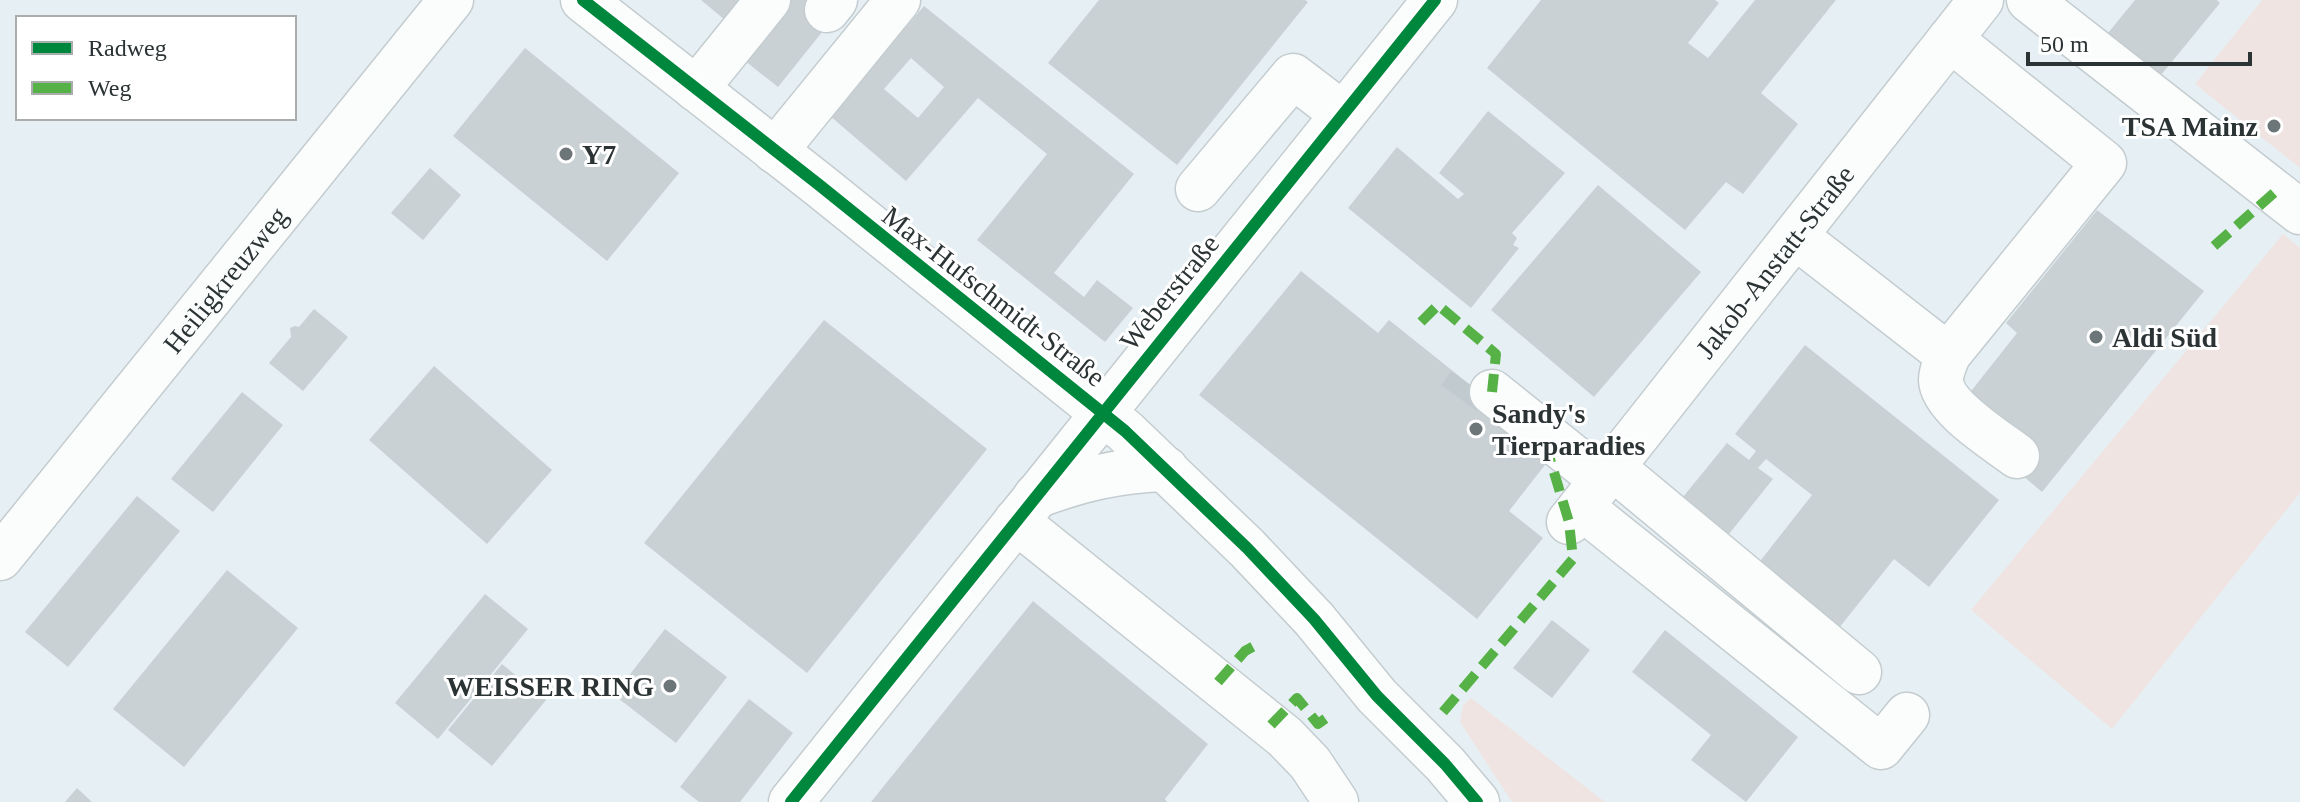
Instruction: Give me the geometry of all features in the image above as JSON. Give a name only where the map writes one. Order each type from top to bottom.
[{"type":"street","name":"Heiligkreuzweg","points":[[0,558],[451,0]]},
{"type":"street","name":"Max-Hufschmidt-Straße","points":[[583,0],[1102,412],[1166,469],[1306,611],[1377,696],[1445,764],[1477,802]]},
{"type":"street","points":[[696,89],[768,0]]},
{"type":"street","points":[[775,151],[898,0]]},
{"type":"street","name":"Weberstraße","points":[[791,802],[1435,0]]},
{"type":"street","name":"Jakob-Anstatt-Straße","points":[[1591,494],[1981,0]]},
{"type":"street","points":[[2029,0],[2300,212]]},
{"type":"street","points":[[1950,39],[2104,163],[1948,355],[1941,379],[1944,392],[1953,405],[2017,456]]},
{"type":"street","points":[[1198,189],[1293,76],[1343,114]]},
{"type":"street","points":[[1795,236],[1948,355]]},
{"type":"street","points":[[1492,392],[1591,494],[1881,747],[1907,715]]},
{"type":"street","points":[[1166,469],[1100,475],[1026,508],[1285,737],[1310,763],[1336,802]]},
{"type":"street","points":[[1591,494],[1859,672]]},
{"type":"street","name":"Max-Hufschmidt-Straße","points":[[1377,696],[1436,802]]},
{"type":"shaded area","name":"TSA Mainz","points":[[2262,0],[2300,0],[2300,168],[2195,84]]},
{"type":"shaded area","points":[[2283,234],[2300,248],[2300,493],[2112,729],[1971,610]]},
{"type":"shaded area","points":[[1471,698],[1605,802],[1512,802],[1460,722],[1463,705]]},
{"type":"building","points":[[701,0],[741,0],[725,20]]},
{"type":"building","points":[[777,0],[815,0],[835,16],[778,87],[735,53]]},
{"type":"building","points":[[1099,0],[1308,2],[1177,165],[1048,63]]},
{"type":"building","points":[[1541,0],[1715,0],[1719,3],[1688,43],[1708,58],[1755,0],[1836,0],[1761,93],[1798,124],[1743,194],[1726,182],[1685,230],[1487,68]]},
{"type":"building","points":[[2135,0],[2217,0],[2220,3],[2152,86],[2099,44]]},
{"type":"building","points":[[924,6],[1134,174],[1054,273],[1084,297],[1097,280],[1133,308],[1105,342],[977,240],[1047,154],[978,98],[906,181],[830,116]],"holes":[[[911,58],[944,87],[918,118],[884,89]]]},
{"type":"building","name":"Y7","points":[[525,48],[679,173],[607,261],[453,136]]},
{"type":"building","points":[[1488,111],[1565,173],[1512,233],[1517,238],[1513,245],[1519,248],[1471,308],[1348,208],[1397,147],[1458,199],[1464,194],[1439,173]]},
{"type":"building","points":[[430,168],[461,195],[423,240],[391,213]]},
{"type":"building","points":[[1598,185],[1701,272],[1594,397],[1491,310]]},
{"type":"building","points":[[2097,210],[2204,291],[2042,492],[2010,465],[1964,400],[2017,333],[2006,323]]},
{"type":"building","points":[[1301,271],[1378,333],[1389,320],[1529,432],[1552,456],[1509,511],[1543,538],[1477,619],[1199,395]]},
{"type":"building","points":[[314,309],[348,337],[303,391],[269,363],[291,337],[290,328],[299,327]]},
{"type":"building","points":[[824,320],[987,449],[807,673],[644,543]]},
{"type":"building","points":[[1805,345],[1999,500],[1929,587],[1894,559],[1831,638],[1750,574],[1812,495],[1766,459],[1758,468],[1773,479],[1729,534],[1683,497],[1727,443],[1749,460],[1756,451],[1735,434]]},
{"type":"building","points":[[434,366],[552,470],[487,544],[369,440]]},
{"type":"building","points":[[242,392],[283,425],[213,512],[171,479]]},
{"type":"building","points":[[137,496],[180,531],[68,667],[25,632]]},
{"type":"building","points":[[227,570],[298,628],[184,767],[113,709]]},
{"type":"building","points":[[485,594],[528,629],[438,739],[395,703]]},
{"type":"building","points":[[1033,601],[1208,744],[1165,799],[1167,802],[871,802]]},
{"type":"building","points":[[1552,620],[1590,650],[1552,698],[1513,668]]},
{"type":"building","name":"WEISSER RING","points":[[665,629],[727,677],[676,743],[614,695]]},
{"type":"building","points":[[1665,630],[1798,737],[1746,802],[1691,760],[1711,735],[1632,672]]},
{"type":"building","points":[[502,664],[546,700],[492,766],[448,730]]},
{"type":"building","name":"WEISSER RING","points":[[749,699],[793,733],[740,802],[699,802],[680,787]]},
{"type":"building","points":[[77,788],[92,802],[65,802]]},
{"type":"tunnel","points":[[1459,398],[1469,384]]},
{"type":"marked path","points":[[2214,246],[2275,192]]},
{"type":"marked path","points":[[1421,322],[1438,305],[1496,354],[1492,392]]},
{"type":"marked path","points":[[1443,712],[1573,559],[1569,522],[1550,459]]},
{"type":"marked path","points":[[1218,682],[1245,651],[1256,645]]},
{"type":"marked path","points":[[1271,725],[1297,698],[1318,724],[1329,716]]},
{"type":"cycle path","points":[[583,0],[1125,431],[1247,548],[1314,619],[1377,696],[1445,764],[1477,802]]},
{"type":"cycle path","points":[[791,802],[1435,0]]},
{"type":"place","name":"TSA Mainz","points":[[2274,126]]},
{"type":"place","name":"Y7","points":[[566,154]]},
{"type":"place","name":"Aldi Süd","points":[[2096,337]]},
{"type":"place","name":"Sandy's Tierparadies","points":[[1476,429]]},
{"type":"place","name":"WEISSER RING","points":[[670,686]]}]
